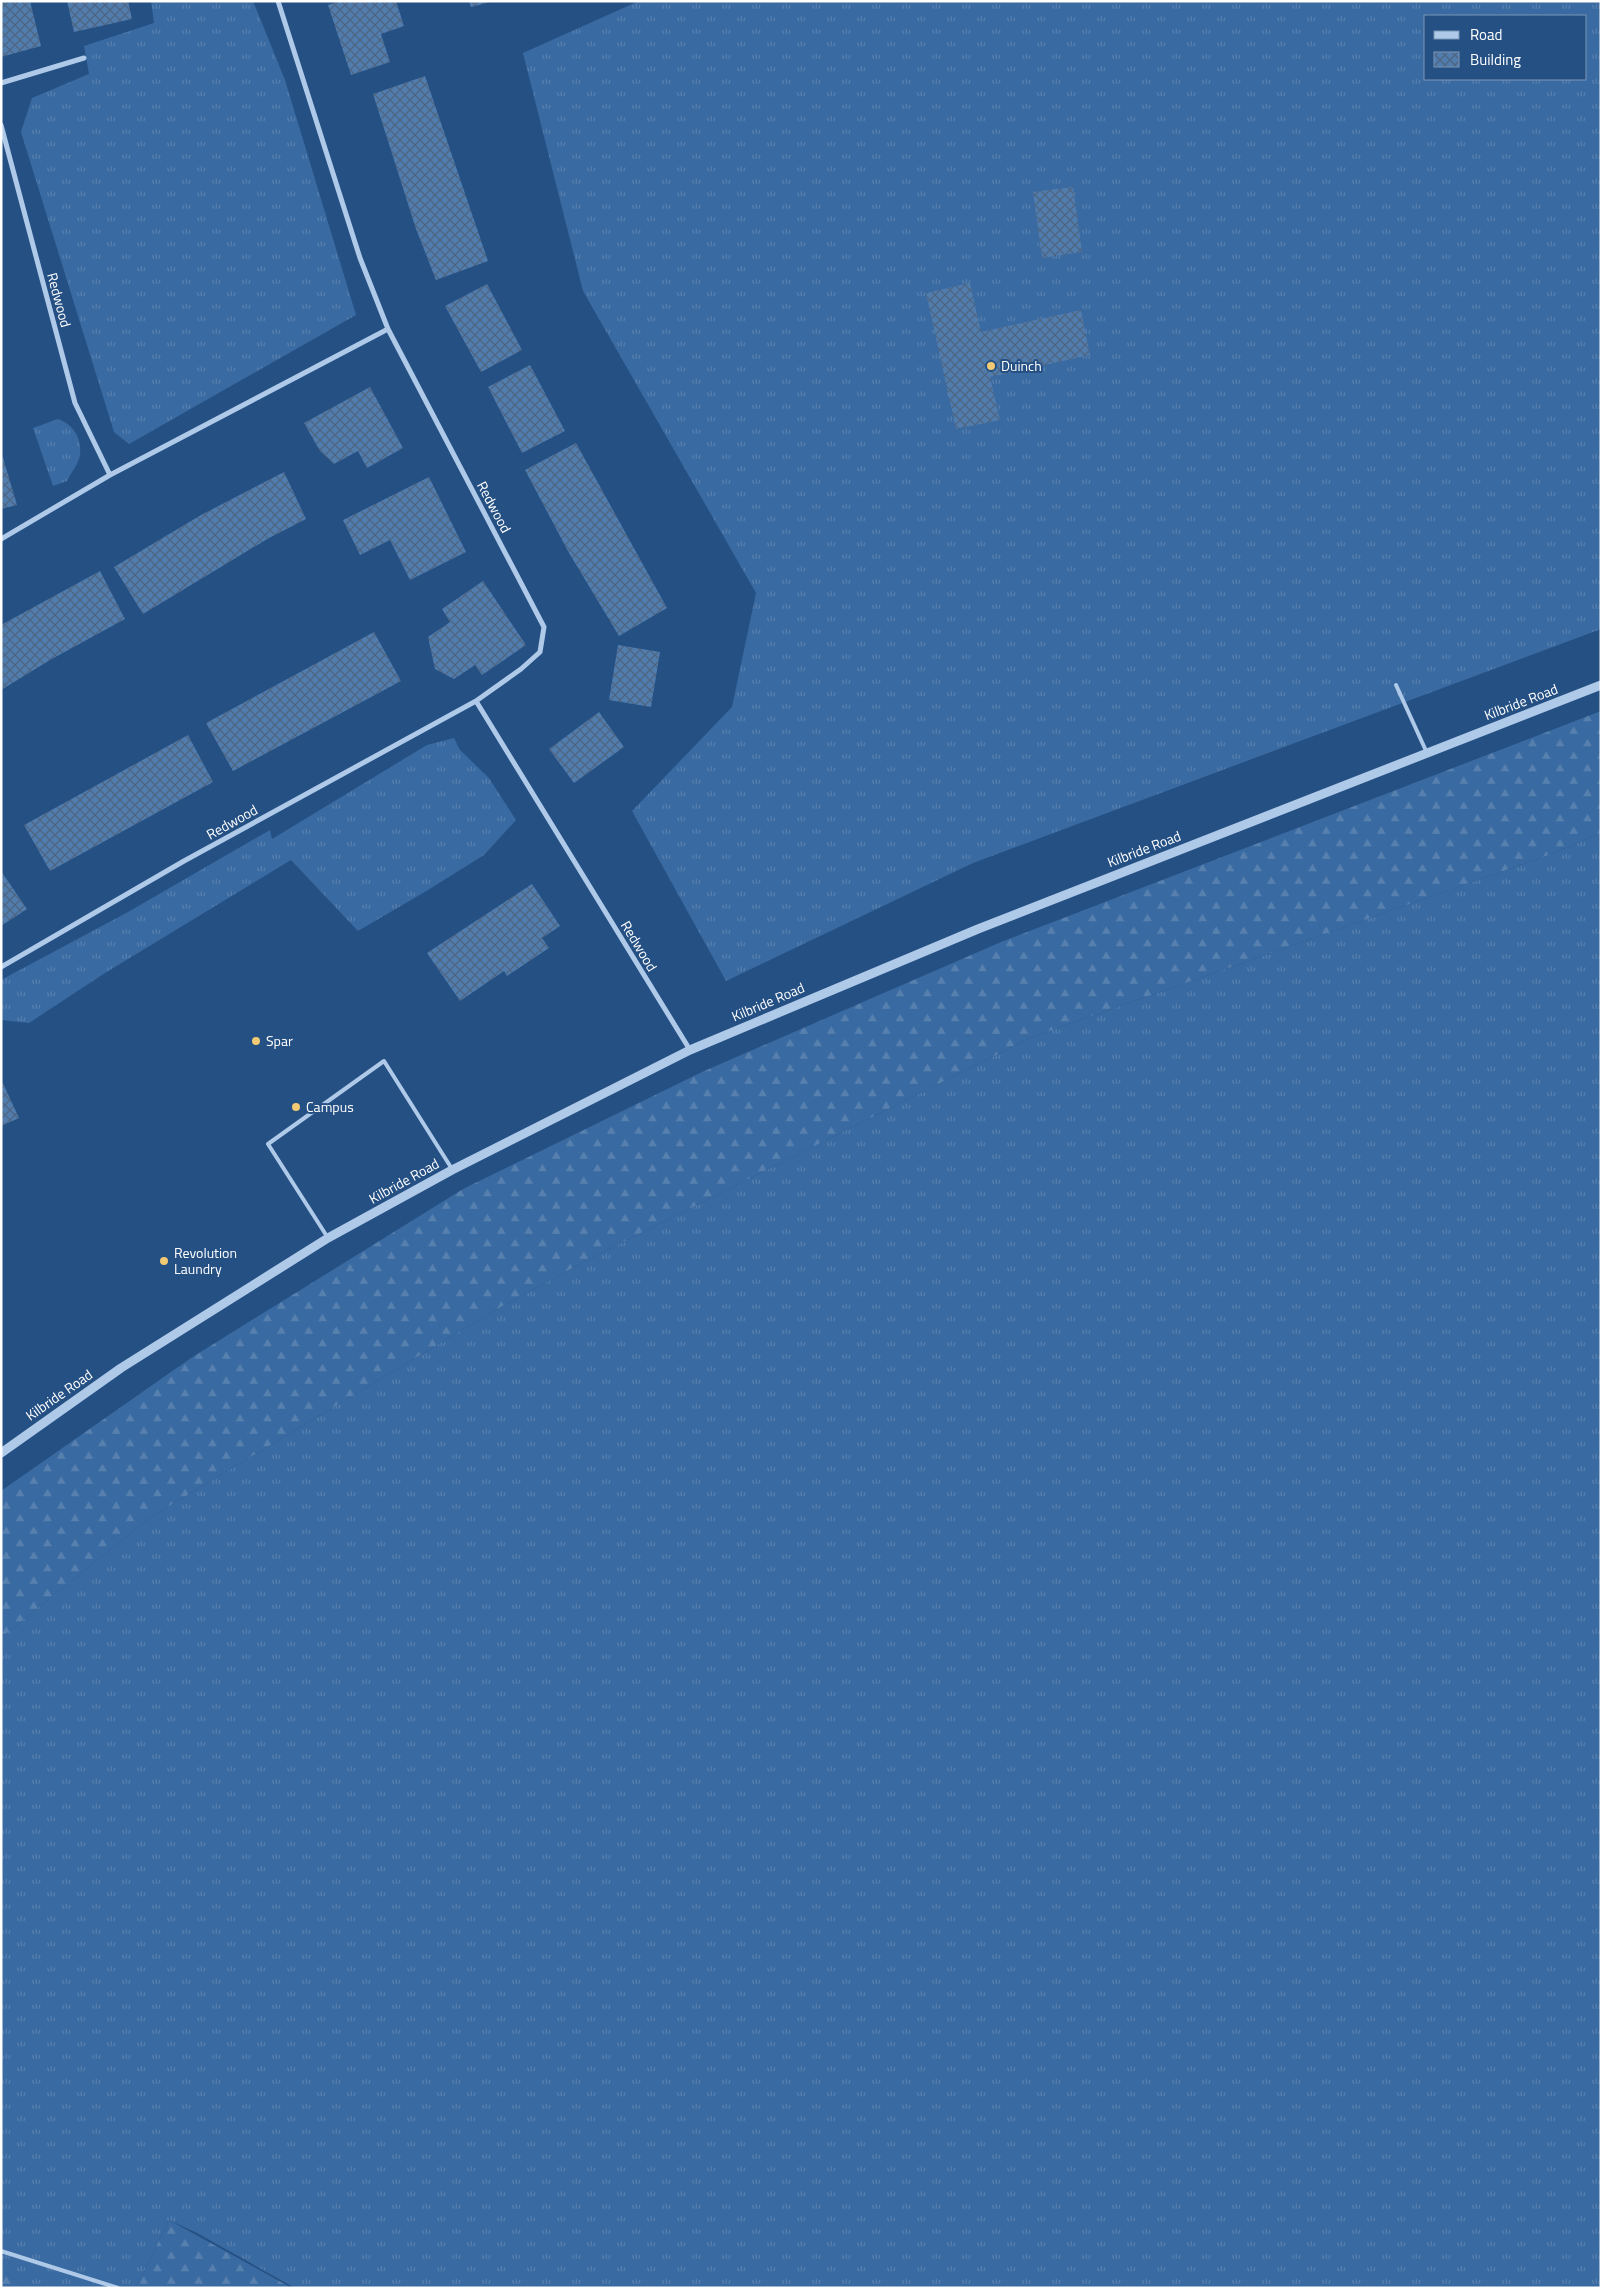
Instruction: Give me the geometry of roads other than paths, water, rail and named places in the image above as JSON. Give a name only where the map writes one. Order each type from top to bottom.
[{"type":"street","name":"Redwood","points":[[1,967],[184,862],[476,701],[521,669],[540,652],[544,627],[388,329],[360,258],[278,1]]},
{"type":"street","points":[[1,83],[84,58]]},
{"type":"street","name":"Redwood","points":[[1,125],[75,403],[110,475]]},
{"type":"street","points":[[1,539],[110,475],[388,329]]},
{"type":"street","name":"Kilbride Road","points":[[1,1453],[121,1368],[328,1238],[452,1170],[690,1050],[978,929],[1601,685]]},
{"type":"street","name":"Redwood","points":[[476,701],[690,1050]]},
{"type":"lane","points":[[1396,685],[1427,753]]},
{"type":"lane","points":[[328,1238],[268,1144],[384,1060],[452,1170]]},
{"type":"lane","points":[[1,2251],[118,2288]]},
{"type":"place","name":"Duinch","points":[[991,366]]},
{"type":"place","name":"Spar","points":[[256,1041]]},
{"type":"place","name":"Campus","points":[[296,1107]]},
{"type":"place","name":"Revolution Laundry","points":[[164,1261]]}]
